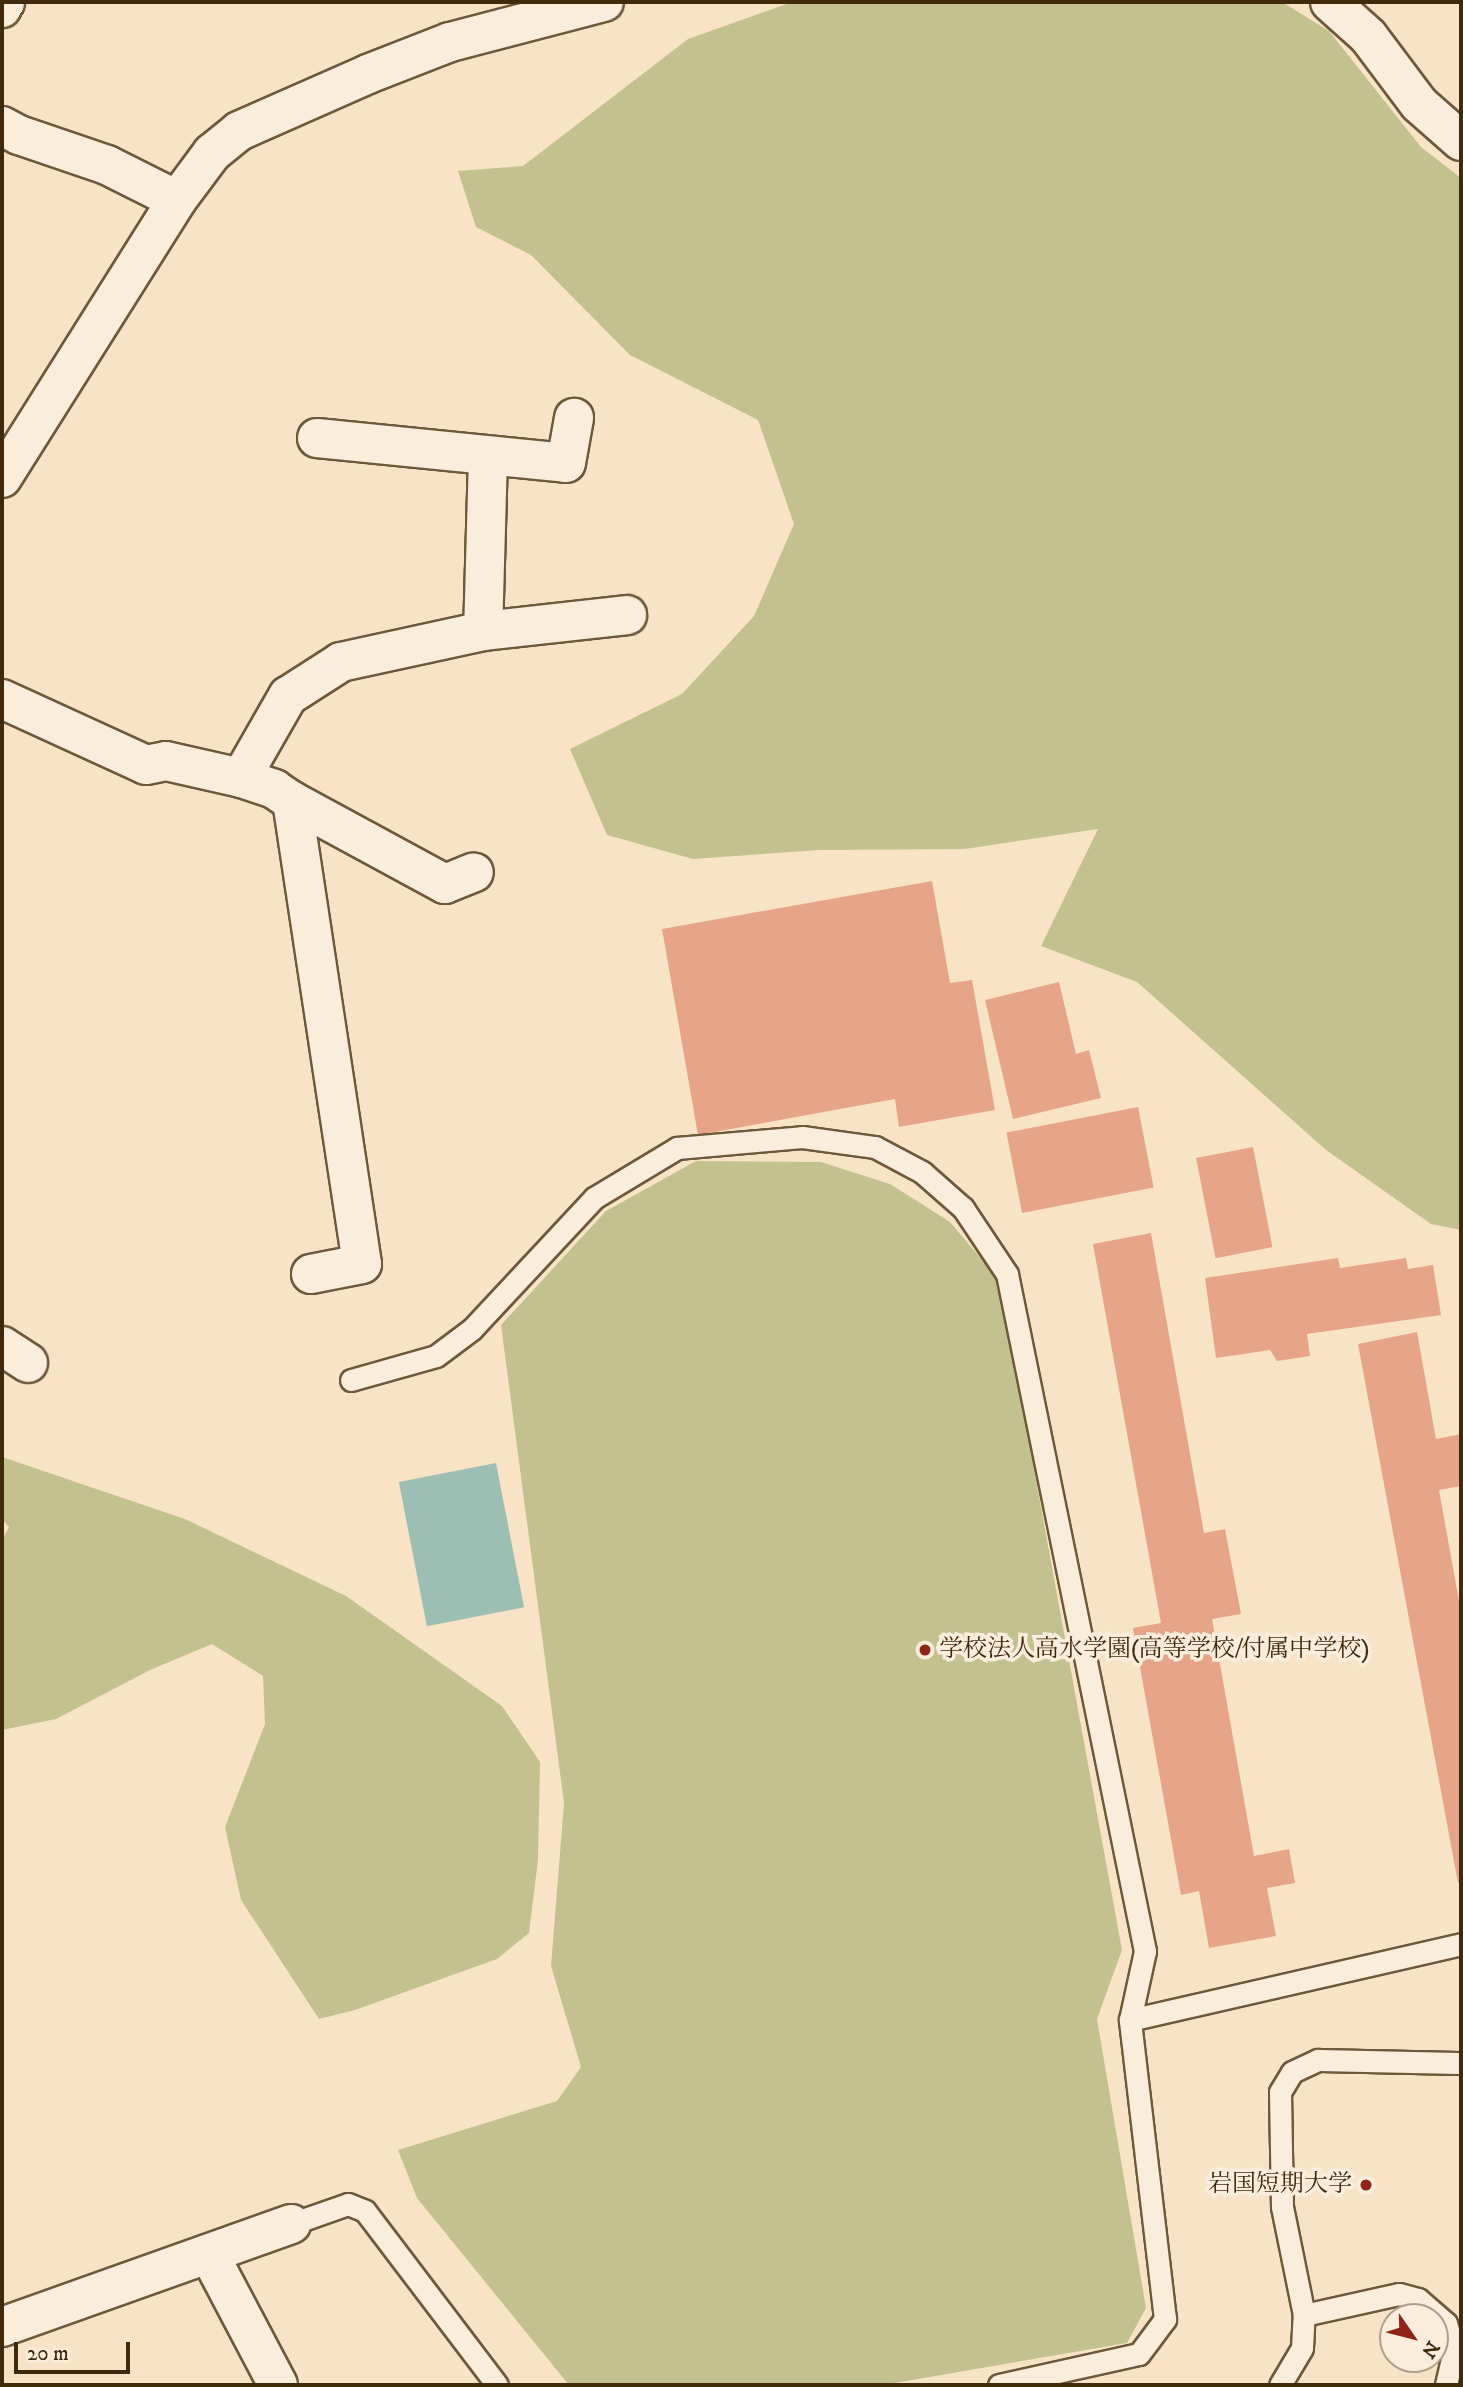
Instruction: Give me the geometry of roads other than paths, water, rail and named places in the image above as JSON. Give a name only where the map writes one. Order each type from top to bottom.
[{"type":"street","points":[[2,8],[5,2]]},
{"type":"street","points":[[2,478],[177,200],[212,153],[239,131],[368,74],[450,42],[604,2]]},
{"type":"street","points":[[1330,2],[1368,36],[1419,104],[1461,141]]},
{"type":"street","points":[[2,126],[19,135],[107,165],[177,200]]},
{"type":"street","points":[[317,438],[566,463],[574,418]]},
{"type":"street","points":[[483,631],[488,456]]},
{"type":"street","points":[[241,778],[288,696],[341,662],[483,631],[627,615]]},
{"type":"street","points":[[2,699],[146,765],[166,761],[241,778],[274,789],[445,884],[474,872]]},
{"type":"street","points":[[292,801],[362,1264],[311,1274]]},
{"type":"street","points":[[2,2327],[291,2224]]},
{"type":"street","points":[[208,2254],[278,2385]]},
{"type":"lane","points":[[351,1380],[436,1356],[472,1329],[594,1198],[677,1148],[802,1137],[875,1147],[922,1172],[963,1208],[1007,1273],[1145,1951],[1130,2020],[1165,2319],[1139,2354],[999,2385]]},
{"type":"lane","points":[[1130,2020],[1461,1944]]},
{"type":"lane","points":[[1280,2385],[1302,2348],[1304,2315],[1282,2207],[1280,2092],[1292,2071],[1318,2060],[1461,2063]]},
{"type":"lane","points":[[291,2224],[348,2204],[365,2211],[497,2385]]},
{"type":"lane","points":[[1304,2315],[1399,2294],[1418,2299],[1446,2323],[1454,2350],[1446,2385]]},
{"type":"water","points":[[496,1463],[524,1607],[427,1626],[399,1482]]},
{"type":"place","name":"学校法人高水学園(高等学校/付属中学校)","points":[[925,1650]]},
{"type":"place","name":"岩国短期大学","points":[[1366,2185]]}]
